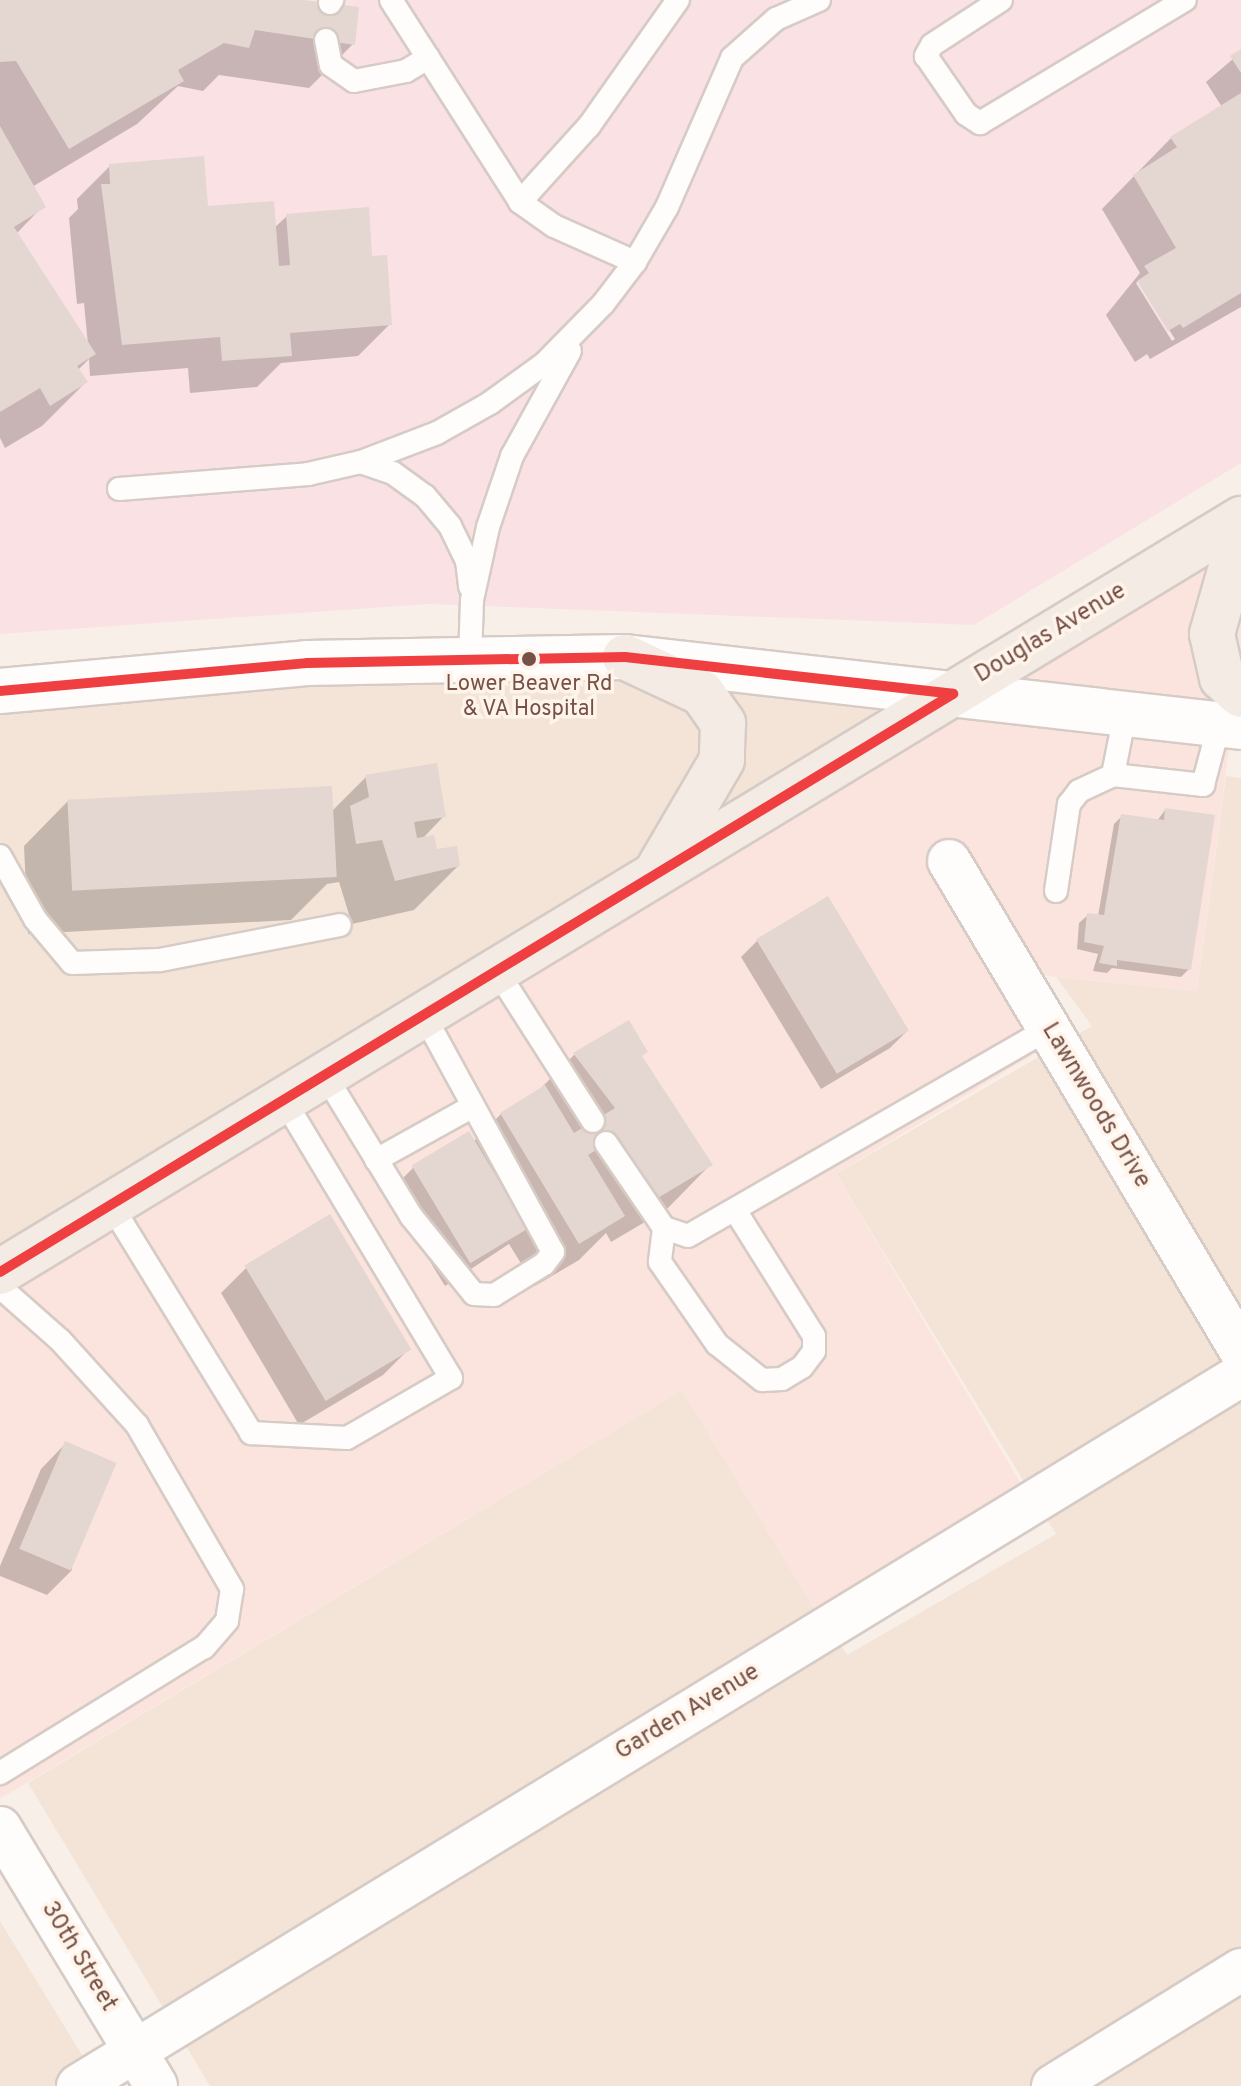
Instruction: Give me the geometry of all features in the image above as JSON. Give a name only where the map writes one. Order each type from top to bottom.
[{"type":"main road","name":"Douglas Avenue","points":[[0,1272],[1241,519]]},
{"type":"main road","points":[[1234,716],[1212,634],[1241,532]]},
{"type":"main road","points":[[625,657],[702,693],[723,723],[722,760],[656,874]]},
{"type":"street","points":[[0,691],[307,663],[625,657],[1125,714],[1234,716]]},
{"type":"street","name":"Lawnwoods Drive","points":[[949,861],[1241,1351]]},
{"type":"street","name":"Garden Avenue","points":[[78,2086],[145,2069],[1241,1375]]},
{"type":"street","name":"30th Street","points":[[0,1828],[145,2069]]},
{"type":"street","points":[[1053,2086],[1241,1970]]},
{"type":"lane","points":[[391,0],[520,202],[554,226],[635,262]]},
{"type":"lane","points":[[520,202],[589,126],[678,0]]},
{"type":"lane","points":[[472,600],[488,527],[512,456],[546,388],[635,262],[667,207],[732,58],[770,10],[819,0]]},
{"type":"lane","points":[[1001,0],[932,45],[926,56],[966,114],[980,123],[1185,0]]},
{"type":"lane","points":[[326,40],[331,65],[354,81],[406,71],[428,58]]},
{"type":"lane","points":[[119,489],[308,474],[361,462],[437,433],[490,403],[545,363],[603,304]]},
{"type":"lane","points":[[361,462],[415,488],[450,526],[467,561],[472,600],[470,660]]},
{"type":"lane","points":[[1113,775],[1125,714]]},
{"type":"lane","points":[[1056,891],[1069,804],[1079,791],[1113,775],[1203,785],[1234,716]]},
{"type":"lane","points":[[0,856],[35,919],[72,963],[160,960],[340,925]]},
{"type":"lane","points":[[497,971],[593,1121]]},
{"type":"lane","points":[[325,1075],[411,1216],[474,1294],[494,1295],[544,1264],[553,1252],[424,1015]]},
{"type":"lane","points":[[606,1143],[664,1228],[688,1236],[1048,1029]]},
{"type":"lane","points":[[111,1205],[251,1433],[347,1438],[451,1378],[284,1100]]},
{"type":"lane","points":[[376,1160],[473,1106]]},
{"type":"lane","points":[[664,1228],[660,1262],[717,1344],[762,1380],[782,1379],[802,1367],[814,1351],[814,1336],[735,1210]]},
{"type":"lane","points":[[0,1287],[60,1340],[137,1425],[232,1589],[227,1621],[204,1647],[0,1773]]},
{"type":"shaded area","points":[[0,0],[1241,0],[1241,463],[974,625],[429,604],[0,634]]},
{"type":"shaded area","points":[[1241,519],[1241,727],[1232,727],[1197,991],[1016,973],[1056,1041],[836,1174],[1032,1502],[826,1629],[682,1390],[0,1799],[0,1272]]},
{"type":"shaded area","points":[[307,663],[953,694],[0,1272],[0,691]]},
{"type":"shaded area","points":[[1226,776],[1241,778],[1241,2086],[210,2086],[28,1783],[682,1390],[847,1655],[1056,1534],[836,1174],[1092,1026],[1056,977],[1197,991]]},
{"type":"shaded area","points":[[0,1921],[101,2086],[0,2086]]},
{"type":"building","points":[[0,0],[304,0],[359,7],[355,45],[255,30],[249,48],[224,43],[178,70],[184,81],[69,149],[16,61],[0,62]]},
{"type":"building","points":[[1241,49],[1241,73],[1230,56]]},
{"type":"building","points":[[1241,93],[1241,293],[1183,328],[1180,324],[1168,331],[1137,281],[1149,273],[1144,266],[1176,248],[1133,175],[1177,147],[1170,137]]},
{"type":"building","points":[[0,126],[46,207],[14,227],[96,354],[77,366],[88,382],[50,406],[40,388],[0,412]]},
{"type":"building","points":[[204,156],[208,206],[274,201],[279,266],[290,265],[286,214],[369,207],[372,256],[387,255],[392,325],[290,333],[292,356],[222,361],[220,337],[122,345],[101,184],[110,184],[109,164]]},
{"type":"building","points":[[437,763],[446,817],[414,822],[417,838],[434,835],[437,849],[457,846],[460,866],[395,881],[382,840],[356,844],[350,806],[369,797],[365,775]]},
{"type":"building","points":[[332,786],[337,877],[72,891],[67,800]]},
{"type":"building","points":[[1165,808],[1215,815],[1191,970],[1117,960],[1117,966],[1099,963],[1104,946],[1084,942],[1087,913],[1104,915],[1121,814],[1164,820]]},
{"type":"building","points":[[828,896],[909,1031],[837,1074],[756,939]]},
{"type":"building","points":[[629,1020],[648,1052],[642,1056],[713,1165],[656,1199],[618,1136],[588,1155],[625,1216],[579,1244],[500,1113],[545,1085],[574,1133],[615,1108],[573,1053]]},
{"type":"building","points":[[469,1131],[528,1229],[470,1263],[412,1166]]},
{"type":"building","points":[[330,1214],[411,1349],[326,1401],[244,1266]]},
{"type":"building","points":[[65,1441],[117,1463],[71,1571],[19,1549]]},
{"type":"transit line","points":[[0,691],[307,663],[625,657],[953,694]]},
{"type":"transit line","points":[[0,1272],[953,694]]},
{"type":"place","name":"Lower Beaver Rd & VA Hospital","points":[[529,659]]}]
